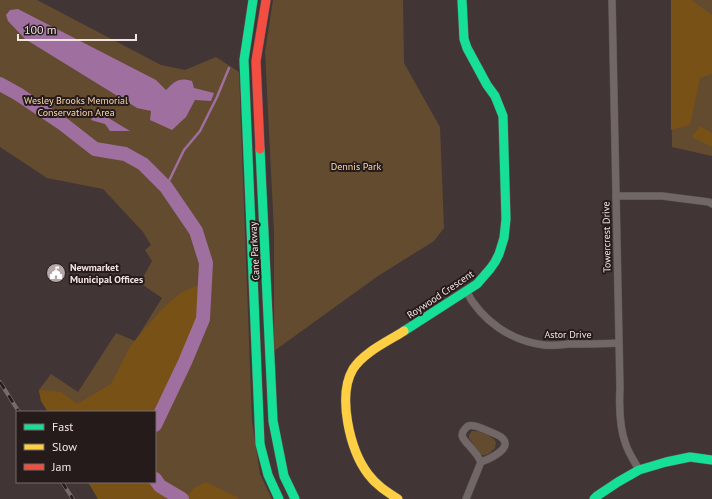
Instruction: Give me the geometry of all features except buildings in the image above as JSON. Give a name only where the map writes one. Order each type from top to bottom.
[{"type":"main road","name":"Cane Parkway","points":[[253,0],[244,60],[260,444],[268,475],[279,499]]},
{"type":"main road","name":"Cane Parkway","points":[[266,0],[256,61],[273,421],[284,476],[295,499]]},
{"type":"main road","name":"Roywood Crescent","points":[[398,499],[388,494],[370,477],[357,457],[350,439],[346,416],[345,399],[349,376],[364,356],[477,284],[485,276],[497,259],[505,233],[506,219],[503,116],[495,96],[466,48],[464,39],[462,0]]},
{"type":"main road","points":[[594,499],[618,482],[640,470],[666,462],[690,458],[712,460]]},
{"type":"street","name":"Towercrest Drive","points":[[612,0],[620,422],[625,444],[640,470]]},
{"type":"street","points":[[616,196],[662,196],[709,202],[712,204]]},
{"type":"street","name":"Astor Drive","points":[[466,291],[470,299],[484,316],[498,328],[516,338],[544,345],[618,343]]},
{"type":"street","points":[[466,499],[482,462],[494,457],[504,446],[503,440],[500,436],[470,425],[462,432],[462,436],[482,462]]},
{"type":"green space","name":"Wesley Brooks Memorial Conservation Area","points":[[0,0],[37,0],[161,65],[185,70],[216,57],[239,72],[252,422],[260,474],[272,499],[98,499],[89,483],[156,483],[156,411],[47,411],[41,401],[39,390],[51,374],[78,392],[116,333],[135,341],[162,298],[140,283],[152,261],[145,250],[151,245],[143,232],[103,189],[47,178],[0,147]]},
{"type":"green space","name":"Dennis Park","points":[[273,0],[403,0],[404,63],[440,127],[444,228],[434,241],[378,276],[274,351],[274,232],[265,52]]},
{"type":"green space","points":[[671,0],[712,0],[712,156],[672,147]]},
{"type":"green space","points":[[472,431],[482,432],[492,438],[496,442],[495,448],[486,455],[480,454],[469,438]]},
{"type":"shaded area","points":[[671,0],[691,0],[712,15],[712,74],[700,78],[690,125],[671,130]]},
{"type":"shaded area","points":[[18,9],[156,80],[166,90],[172,84],[180,80],[184,79],[192,81],[194,88],[214,93],[211,101],[195,100],[186,117],[172,130],[150,120],[151,111],[137,108],[25,39],[8,21],[6,15],[10,10]]},
{"type":"shaded area","points":[[97,111],[130,131],[110,131],[105,124],[91,120],[93,114]]},
{"type":"shaded area","points":[[700,126],[712,133],[712,147],[692,137]]},
{"type":"shaded area","points":[[206,282],[197,324],[183,360],[156,411],[47,411],[41,401],[39,390],[61,392],[77,404],[111,384],[131,345],[162,309],[182,292]]},
{"type":"shaded area","points":[[206,482],[239,499],[184,499],[194,488]]},
{"type":"shaded area","points":[[89,483],[149,483],[173,499],[98,499]]},
{"type":"waterway","points":[[166,187],[184,150],[200,131],[217,97],[229,68]]},
{"type":"waterway","points":[[0,84],[18,94],[63,124],[95,149],[125,154],[143,164],[166,187],[196,231],[206,263],[203,319],[185,362],[156,423]]},
{"type":"waterway","points":[[156,480],[160,486],[182,499]]},
{"type":"railway","points":[[0,382],[18,411]]},
{"type":"railway","points":[[63,483],[73,499]]},
{"type":"traffic: fast","points":[[253,0],[244,60],[260,444],[268,475],[279,499]]},
{"type":"traffic: fast","points":[[404,331],[477,284],[495,262],[504,238],[506,219],[503,116],[495,96],[487,85],[467,48],[464,39],[462,0]]},
{"type":"traffic: fast","points":[[260,149],[273,421],[284,476],[295,499]]},
{"type":"traffic: fast","points":[[594,499],[618,482],[639,470],[690,457],[712,460]]},
{"type":"traffic: slow","points":[[398,499],[375,482],[362,464],[351,437],[346,408],[346,393],[348,380],[353,369],[363,357],[404,331]]},
{"type":"traffic: jam","points":[[260,149],[256,61],[266,0]]},
{"type":"place","name":"Newmarket Municipal Offices","points":[[56,273]]}]
